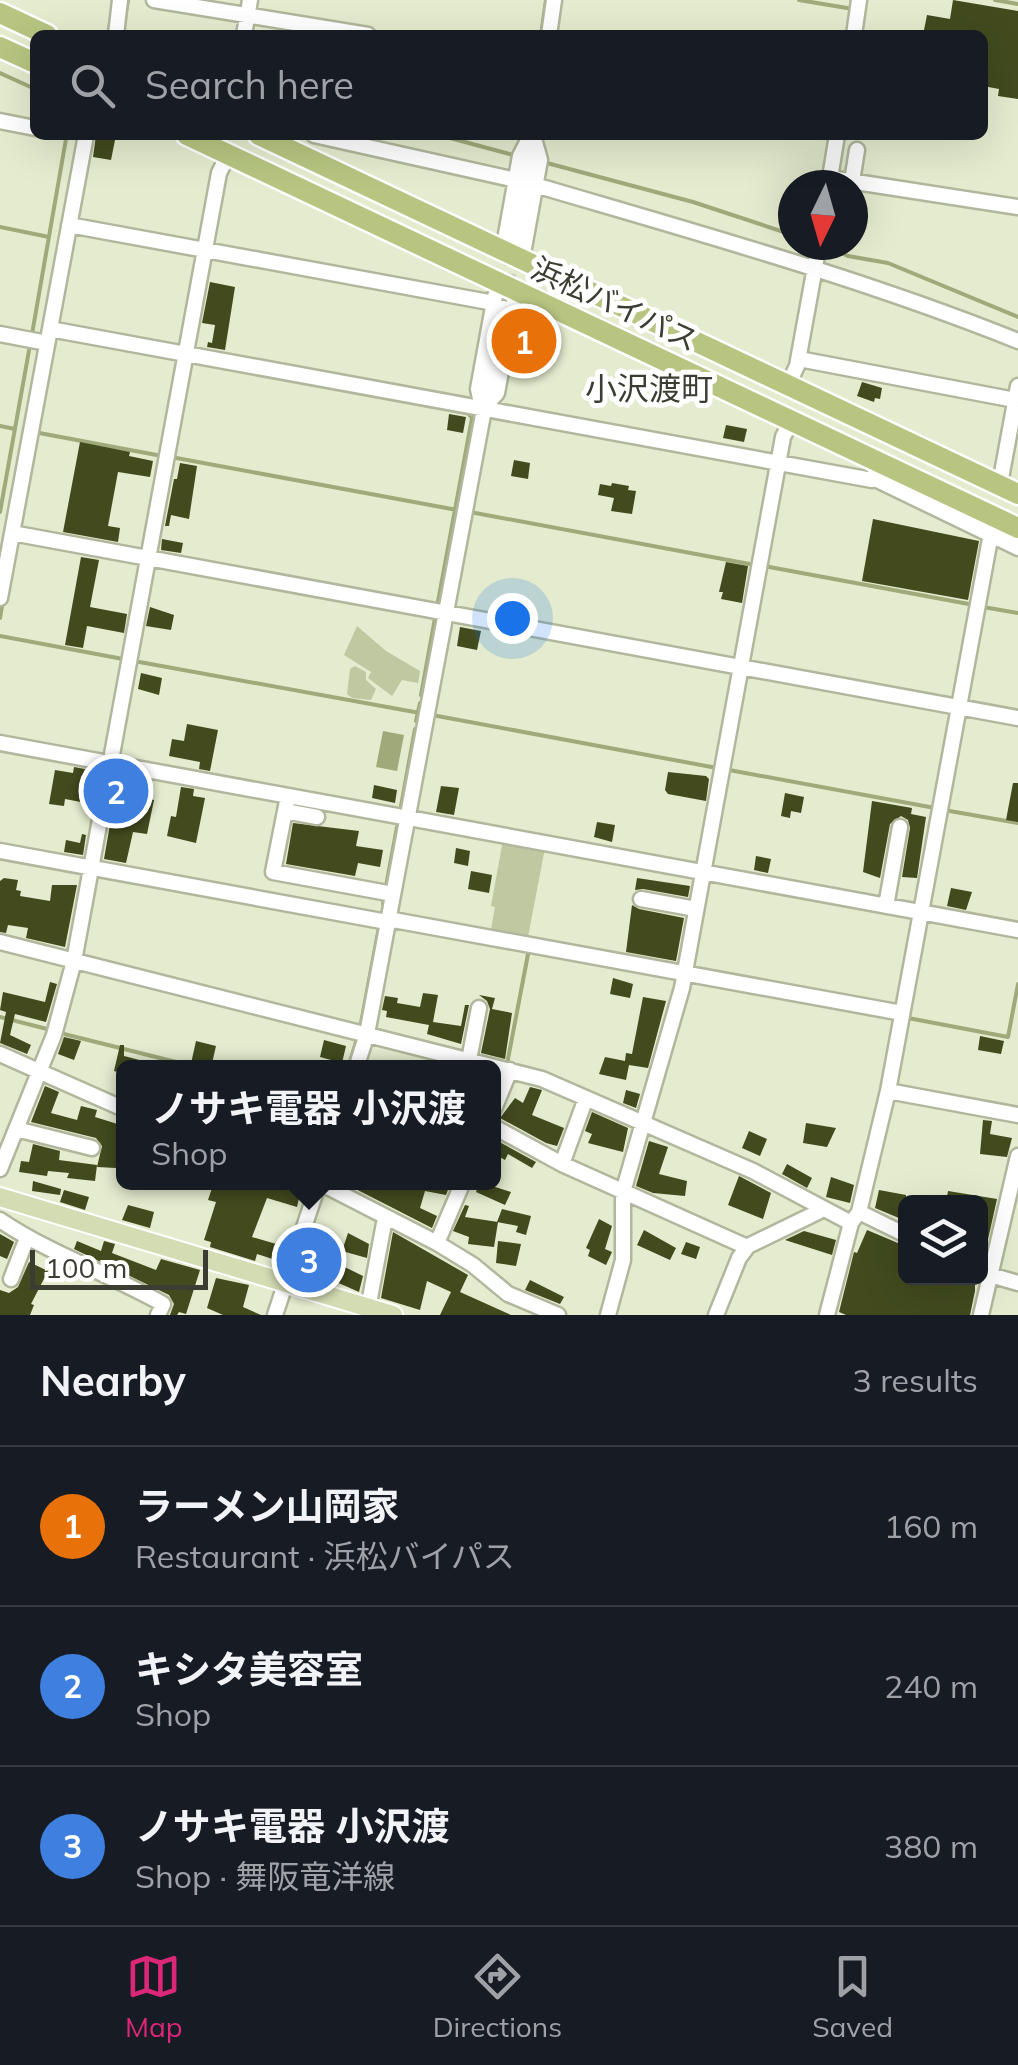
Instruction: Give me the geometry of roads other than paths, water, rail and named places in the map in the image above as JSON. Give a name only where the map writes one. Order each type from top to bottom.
[{"type":"highway","points":[[0,12],[38,30]]},
{"type":"highway","name":"浜松バイパス","points":[[198,140],[503,296],[791,421],[877,470],[1009,534]]},
{"type":"highway","name":"浜松バイパス","points":[[270,140],[514,249],[1018,494]]},
{"type":"main road","points":[[0,1197],[285,1281],[368,1311],[393,1315]]},
{"type":"street","points":[[117,30],[120,0]]},
{"type":"street","points":[[154,0],[249,8],[346,30]]},
{"type":"street","points":[[550,30],[554,0]]},
{"type":"street","points":[[855,30],[860,0]]},
{"type":"street","points":[[0,121],[30,127]]},
{"type":"street","points":[[0,598],[9,524],[69,225],[81,140]]},
{"type":"street","points":[[336,140],[516,180]]},
{"type":"street","points":[[514,249],[516,180],[520,156],[529,140]]},
{"type":"street","points":[[514,249],[531,140]]},
{"type":"street","points":[[514,249],[540,160],[534,140]]},
{"type":"street","points":[[831,170],[836,140]]},
{"type":"street","points":[[854,170],[857,150]]},
{"type":"street","points":[[0,1168],[54,1036],[74,961],[205,250],[220,173],[228,154]]},
{"type":"street","points":[[868,184],[1018,207]]},
{"type":"street","points":[[535,185],[815,267],[1018,341]]},
{"type":"street","points":[[69,225],[503,296]]},
{"type":"street","points":[[788,385],[798,359],[816,260]]},
{"type":"street","points":[[482,409],[497,393],[503,296]]},
{"type":"street","points":[[359,1060],[367,1034],[503,296]]},
{"type":"street","points":[[0,334],[48,336],[186,354],[872,480],[877,470]]},
{"type":"street","points":[[798,359],[1017,393],[997,484]]},
{"type":"street","points":[[608,1315],[623,1260],[623,1192],[684,974],[784,437],[791,421]]},
{"type":"street","points":[[9,524],[148,558],[1018,718]]},
{"type":"street","points":[[830,1314],[888,1091],[958,708],[1009,534]]},
{"type":"street","points":[[0,743],[286,804],[407,818],[1018,930]]},
{"type":"street","points":[[286,804],[318,817]]},
{"type":"street","points":[[286,804],[274,872],[393,894]]},
{"type":"street","points":[[886,906],[900,827]]},
{"type":"street","points":[[0,851],[902,1014]]},
{"type":"street","points":[[641,899],[696,909]]},
{"type":"street","points":[[0,942],[469,1060],[479,1008]]},
{"type":"street","points":[[0,1054],[116,1105]]},
{"type":"street","points":[[501,1068],[542,1079],[754,1171],[820,1207],[898,1232]]},
{"type":"street","points":[[501,1092],[510,1070]]},
{"type":"street","points":[[888,1091],[1018,1115]]},
{"type":"street","points":[[562,1164],[586,1098]]},
{"type":"street","points":[[16,1128],[92,1148]]},
{"type":"street","points":[[501,1131],[562,1164],[747,1248]]},
{"type":"street","points":[[988,1264],[1018,1156]]},
{"type":"street","points":[[275,1315],[317,1190]]},
{"type":"street","points":[[334,1190],[474,1265],[508,1294],[558,1315]]},
{"type":"street","points":[[436,1243],[459,1190]]},
{"type":"street","points":[[716,1315],[739,1258],[747,1248],[818,1212],[820,1207]]},
{"type":"street","points":[[368,1311],[386,1218]]},
{"type":"street","points":[[0,1220],[27,1238],[163,1304],[158,1315]]},
{"type":"street","points":[[10,1279],[27,1238]]},
{"type":"street","points":[[988,1276],[1018,1284]]},
{"type":"street","points":[[981,1315],[984,1285]]},
{"type":"waterway","points":[[123,30],[128,0]]},
{"type":"waterway","points":[[542,30],[546,0]]},
{"type":"waterway","points":[[799,0],[853,9]]},
{"type":"waterway","points":[[995,0],[1018,4]]},
{"type":"waterway","points":[[109,30],[113,5]]},
{"type":"waterway","points":[[0,73],[30,87]]},
{"type":"waterway","points":[[32,334],[66,140]]},
{"type":"waterway","points":[[458,140],[517,156]]},
{"type":"waterway","points":[[547,163],[693,202],[778,230]]},
{"type":"waterway","points":[[0,227],[49,237]]},
{"type":"waterway","points":[[868,260],[888,263],[1018,317]]},
{"type":"waterway","points":[[0,512],[30,345]]},
{"type":"waterway","points":[[437,607],[472,418],[467,412]]},
{"type":"waterway","points":[[0,426],[15,429]]},
{"type":"waterway","points":[[34,432],[162,456]]},
{"type":"waterway","points":[[171,457],[457,510]]},
{"type":"waterway","points":[[470,512],[755,565]]},
{"type":"waterway","points":[[764,566],[974,605]]},
{"type":"waterway","points":[[0,618],[3,600]]},
{"type":"waterway","points":[[983,607],[1018,613]]},
{"type":"waterway","points":[[421,695],[435,618]]},
{"type":"waterway","points":[[0,636],[123,659]]},
{"type":"waterway","points":[[134,661],[420,713]]},
{"type":"waterway","points":[[416,721],[420,703]]},
{"type":"waterway","points":[[432,715],[717,768]]},
{"type":"waterway","points":[[401,806],[415,729]]},
{"type":"waterway","points":[[729,770],[935,808]]},
{"type":"waterway","points":[[944,810],[1018,823]]},
{"type":"waterway","points":[[386,886],[397,827]]},
{"type":"waterway","points":[[383,904],[384,899]]},
{"type":"waterway","points":[[361,1023],[379,927]]},
{"type":"waterway","points":[[507,1064],[529,949]]},
{"type":"waterway","points":[[908,1018],[1008,1037],[1018,984]]},
{"type":"waterway","points":[[0,1017],[51,1030]]},
{"type":"waterway","points":[[60,1033],[168,1060]]},
{"type":"waterway","points":[[350,1060],[356,1042]]},
{"type":"waterway","points":[[304,1202],[308,1190]]},
{"type":"tunnel","points":[[503,308],[514,247]]},
{"type":"place","name":"ラーメン山岡家","points":[[524,341]]},
{"type":"place","name":"キシタ美容室","points":[[116,791]]},
{"type":"place","name":"ノサキ電器 小沢渡","points":[[309,1260]]},
{"type":"district","name":"小沢渡町","points":[[649,388]]}]
